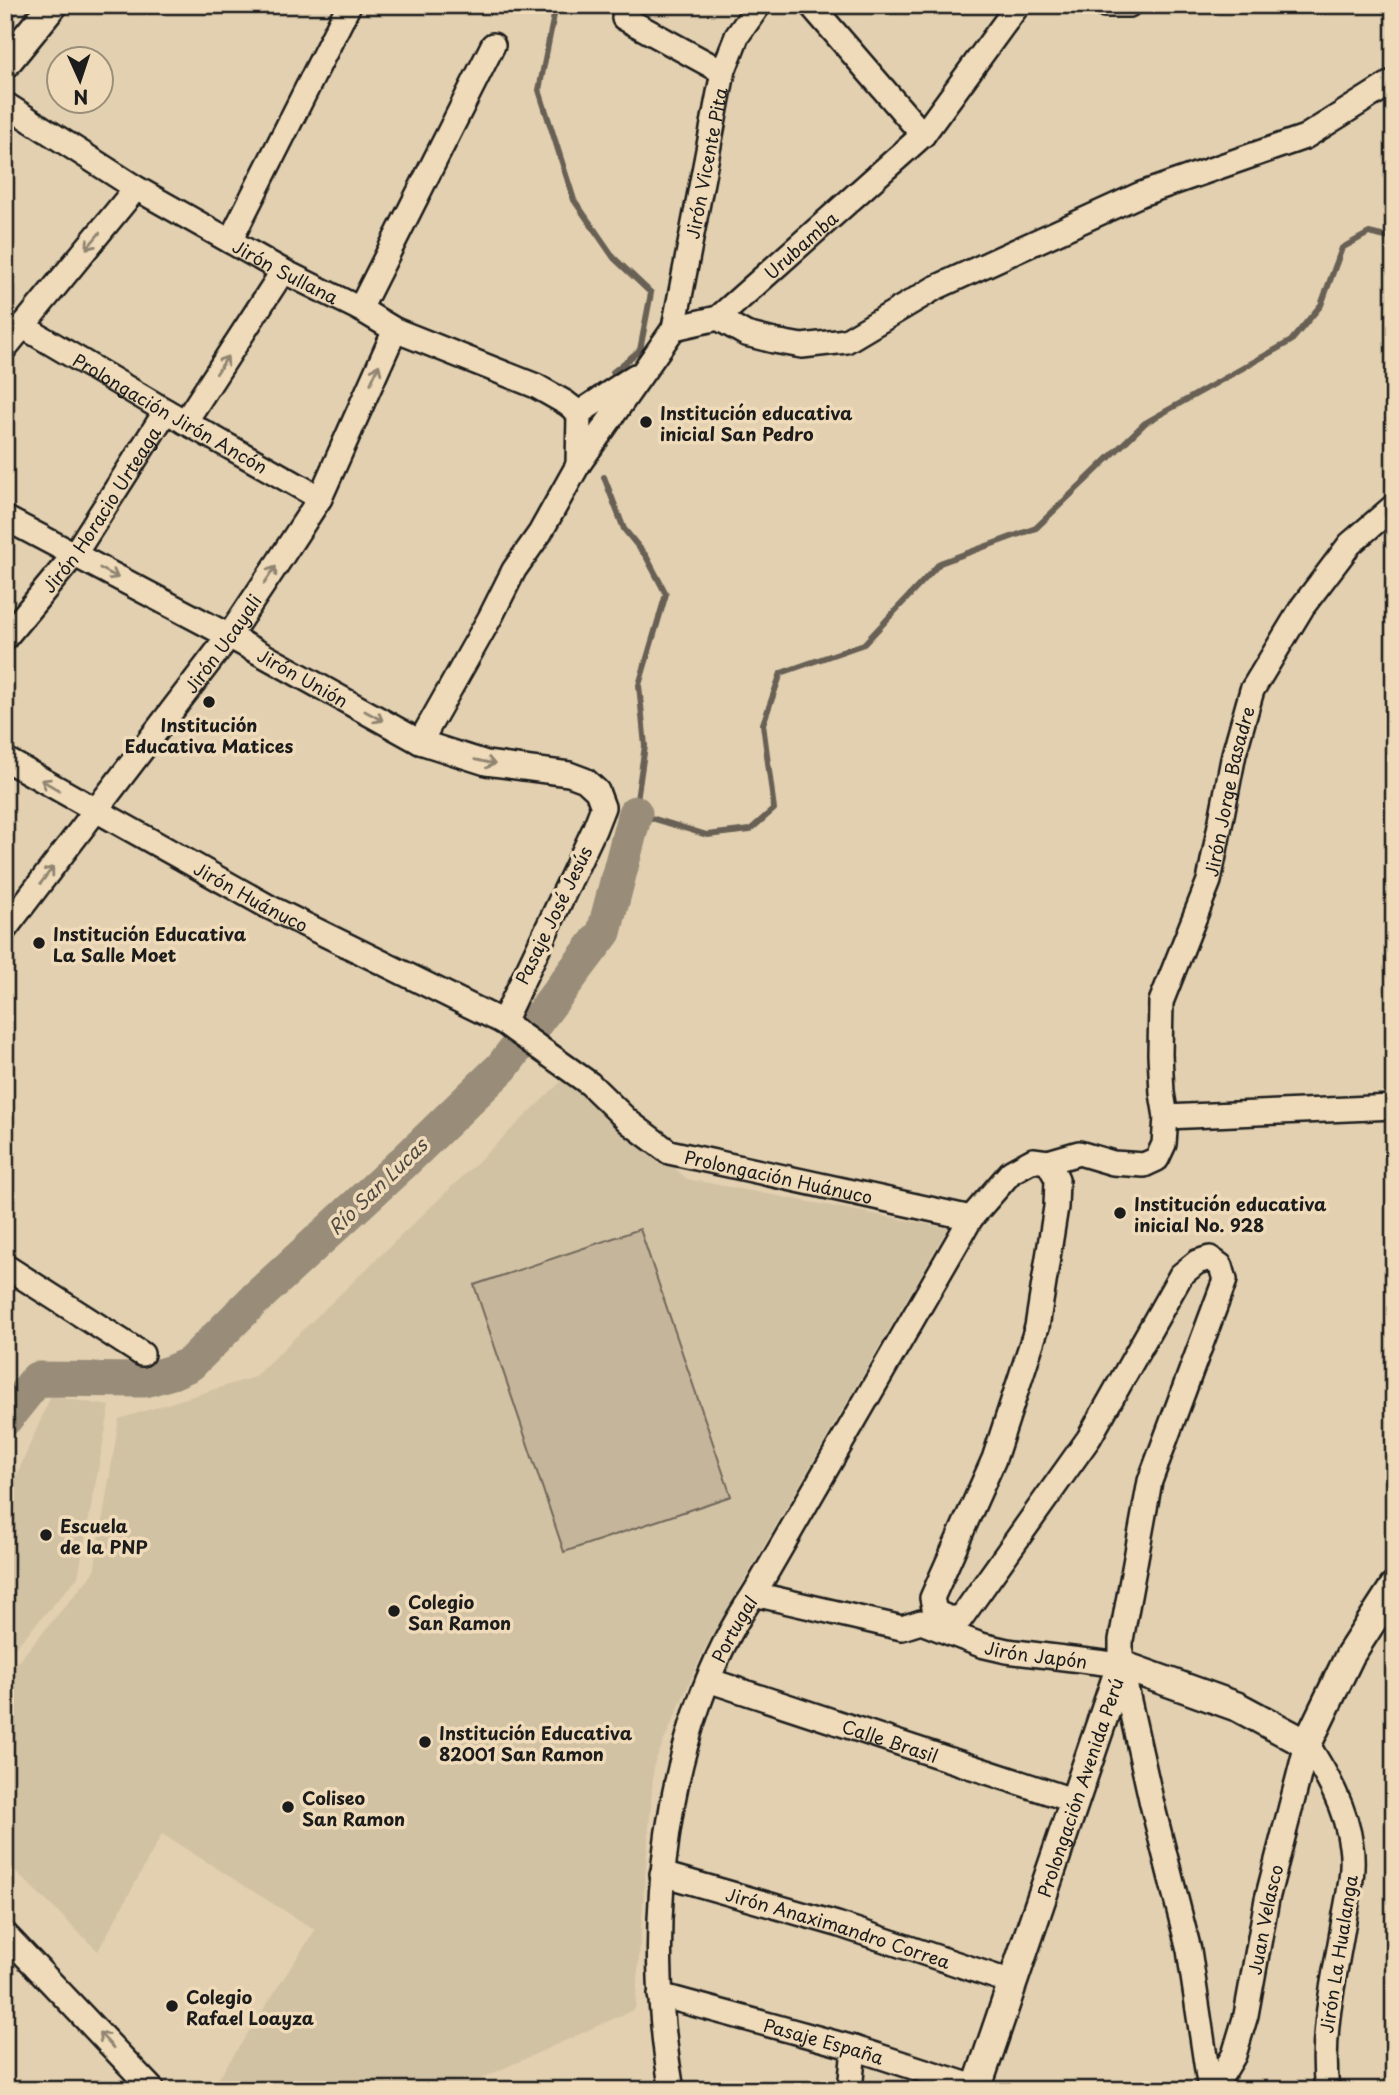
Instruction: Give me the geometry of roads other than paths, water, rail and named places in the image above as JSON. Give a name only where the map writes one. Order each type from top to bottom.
[{"type":"street","points":[[5,64],[53,5]]},
{"type":"street","points":[[230,241],[349,5]]},
{"type":"street","name":"Jirón Vicente Pita","points":[[674,328],[723,72],[737,36],[759,5]]},
{"type":"street","points":[[811,5],[923,135]]},
{"type":"street","name":"Urubamba","points":[[674,328],[718,318],[923,135],[1018,5]]},
{"type":"street","points":[[1105,5],[1129,5]]},
{"type":"street","points":[[624,19],[723,72]]},
{"type":"street","points":[[360,309],[493,45]]},
{"type":"street","points":[[718,318],[746,334],[774,341],[802,346],[846,341],[935,288],[1141,194],[1305,136],[1394,81]]},
{"type":"street","name":"Jirón Sullana","points":[[5,104],[136,188],[283,271],[360,309],[394,330],[536,386],[566,403],[579,414]]},
{"type":"street","points":[[5,348],[136,188]]},
{"type":"street","name":"Jirón Horacio Urteaga","points":[[5,638],[74,555],[283,271]]},
{"type":"street","name":"Prolongación Jirón Ancón","points":[[22,326],[320,498]]},
{"type":"street","points":[[420,742],[514,570],[540,533],[578,465],[674,328]]},
{"type":"street","name":"Jirón Ucayali","points":[[5,929],[229,636],[320,498],[394,330]]},
{"type":"street","points":[[578,465],[579,414],[643,371]]},
{"type":"street","name":"Jirón Jorge Basadre","points":[[1048,1162],[1079,1153],[1113,1163],[1144,1165],[1157,1159],[1164,1144],[1166,1117],[1161,1093],[1161,1002],[1209,881],[1234,754],[1252,690],[1303,606],[1350,544],[1394,506]]},
{"type":"street","name":"Jirón Unión","points":[[5,518],[229,636],[420,742],[486,763],[569,774],[585,780],[597,791],[603,807]]},
{"type":"street","name":"Jirón Huánuco","points":[[5,759],[269,907],[507,1026]]},
{"type":"street","name":"Pasaje José Jesús","points":[[507,1026],[603,807]]},
{"type":"street","name":"Prolongación Huánuco","points":[[507,1026],[590,1084],[629,1122],[669,1152],[971,1219]]},
{"type":"street","points":[[1166,1117],[1394,1107]]},
{"type":"street","name":"Portugal","points":[[672,2090],[660,1996],[662,1874],[686,1742],[708,1681],[741,1612],[754,1594],[971,1219],[1011,1171],[1033,1160],[1048,1162]]},
{"type":"street","points":[[928,1617],[932,1598],[994,1459],[1037,1327],[1056,1207],[1057,1179],[1048,1162]]},
{"type":"street","name":"Prolongación Avenida Perú","points":[[928,1617],[961,1618],[1089,1438],[1181,1275],[1197,1262],[1210,1258],[1221,1266],[1225,1280],[1150,1481],[1121,1640],[1121,1665],[1011,1982],[979,2089]]},
{"type":"street","points":[[5,1266],[142,1354]]},
{"type":"street","points":[[1307,1744],[1350,1655],[1394,1587]]},
{"type":"street","name":"Jirón Japón","points":[[754,1594],[902,1628],[928,1617],[981,1645],[1007,1651],[1121,1665],[1238,1707],[1307,1744]]},
{"type":"street","points":[[1121,1665],[1152,1804],[1189,1950],[1212,2090]]},
{"type":"street","name":"Calle Brasil","points":[[708,1681],[1075,1801]]},
{"type":"street","name":"Juan Velasco","points":[[1212,2090],[1234,2055],[1246,2015],[1266,1899],[1307,1744]]},
{"type":"street","name":"Jirón La Hualanga","points":[[1307,1744],[1330,1780],[1352,1847],[1351,1880],[1324,2040],[1327,2090]]},
{"type":"street","name":"Jirón Anaximandro Correa","points":[[662,1874],[836,1924],[1011,1982]]},
{"type":"street","points":[[5,1934],[153,2090]]},
{"type":"street","name":"Pasaje España","points":[[660,1996],[854,2048],[979,2089]]},
{"type":"street","points":[[850,2090],[854,2048]]},
{"type":"waterway","points":[[556,5],[539,90],[574,200],[614,258],[651,293],[640,350],[613,372]]},
{"type":"waterway","points":[[604,477],[624,529],[646,556],[666,594],[639,685],[645,746],[635,813],[707,835],[750,830],[774,809],[763,724],[781,673],[864,644],[940,563],[1036,528],[1145,423],[1291,341],[1321,305],[1342,248],[1369,233],[1394,239]]},
{"type":"waterway","name":"Río San Lucas","points":[[5,1419],[37,1379],[145,1380],[190,1364],[254,1300],[405,1161],[502,1067],[604,932],[635,813]]},
{"type":"place","name":"Institución educativa inicial San Pedro","points":[[646,422]]},
{"type":"place","name":"Institución Educativa Matices","points":[[209,702]]},
{"type":"place","name":"Institución Educativa La Salle Moet","points":[[39,943]]},
{"type":"place","name":"Institución educativa inicial No. 928","points":[[1120,1213]]},
{"type":"place","name":"Escuela de la PNP","points":[[46,1535]]},
{"type":"place","name":"Colegio San Ramon","points":[[394,1611]]},
{"type":"place","name":"Institución Educativa 82001 San Ramon","points":[[425,1742]]},
{"type":"place","name":"Coliseo San Ramon","points":[[288,1807]]},
{"type":"place","name":"Colegio Rafael Loayza","points":[[172,2006]]}]
